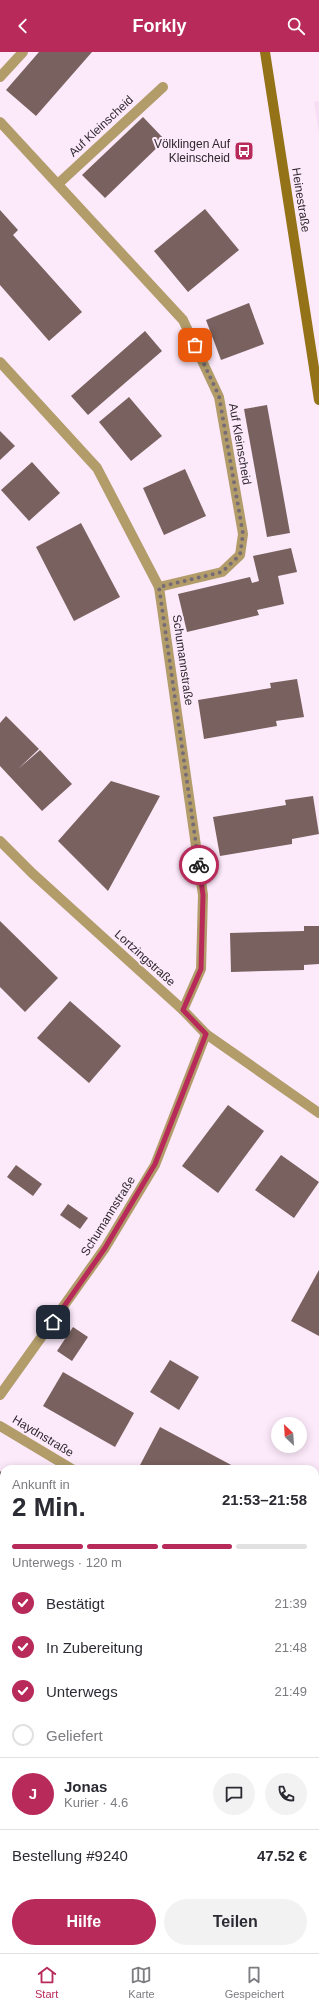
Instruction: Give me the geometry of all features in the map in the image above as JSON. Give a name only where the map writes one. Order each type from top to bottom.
[{"type":"main road","name":"Heinestraße","points":[[265,52],[319,400]]},
{"type":"street","points":[[0,77],[24,52]]},
{"type":"street","name":"Auf Kleinscheid","points":[[58,184],[163,88]]},
{"type":"street","name":"Auf Kleinscheid","points":[[0,122],[183,320],[219,396],[243,534],[240,555],[222,572],[159,587]]},
{"type":"street","name":"Schumannstraße","points":[[0,362],[97,468],[159,587],[203,895],[201,969],[183,1010]]},
{"type":"street","name":"Lortzingstraße","points":[[0,841],[32,873],[183,1010],[206,1034],[319,1113]]},
{"type":"street","name":"Schumannstraße","points":[[0,1395],[105,1248],[155,1164],[206,1034]]},
{"type":"street","name":"Haydnstraße","points":[[0,1426],[65,1465]]},
{"type":"shaded area","points":[[319,101],[319,134],[314,102]]},
{"type":"building","points":[[39,52],[92,52],[36,116],[6,90]]},
{"type":"building","points":[[143,117],[165,140],[105,198],[82,175]]},
{"type":"building","points":[[205,209],[239,250],[188,292],[154,251]]},
{"type":"building","points":[[0,210],[18,230],[13,235],[82,312],[49,341],[0,285]]},
{"type":"building","points":[[249,303],[264,344],[221,360],[206,320]]},
{"type":"building","points":[[145,331],[162,351],[88,415],[71,396]]},
{"type":"building","points":[[129,397],[162,436],[131,461],[99,422]]},
{"type":"building","points":[[267,405],[290,533],[267,537],[244,409]]},
{"type":"building","points":[[0,431],[15,446],[0,460]]},
{"type":"building","points":[[32,462],[60,493],[29,521],[1,490]]},
{"type":"building","points":[[185,469],[206,516],[164,535],[143,488]]},
{"type":"building","points":[[81,523],[120,597],[74,621],[36,547]]},
{"type":"building","points":[[291,548],[297,572],[278,576],[284,604],[257,610],[259,615],[187,632],[178,594],[250,577],[252,583],[259,581],[253,556]]},
{"type":"building","points":[[297,679],[304,717],[276,721],[277,726],[204,739],[198,700],[271,688],[270,683]]},
{"type":"building","points":[[6,716],[39,749],[18,769],[40,750],[72,784],[42,811],[0,766],[0,723]]},
{"type":"building","points":[[111,781],[160,796],[108,891],[58,841]]},
{"type":"building","points":[[313,796],[319,834],[292,839],[292,844],[220,856],[213,817],[286,805],[285,800]]},
{"type":"building","points":[[0,921],[58,978],[25,1012],[0,987]]},
{"type":"building","points":[[304,926],[319,926],[319,964],[304,965],[304,970],[231,972],[230,933],[304,931]]},
{"type":"building","points":[[70,1001],[121,1046],[89,1083],[37,1038]]},
{"type":"building","points":[[228,1105],[264,1131],[218,1193],[182,1166]]},
{"type":"building","points":[[281,1155],[319,1182],[294,1218],[255,1190]]},
{"type":"building","points":[[16,1165],[42,1184],[33,1196],[7,1177]]},
{"type":"building","points":[[68,1204],[88,1218],[80,1229],[60,1215]]},
{"type":"building","points":[[319,1270],[319,1336],[291,1321]]},
{"type":"building","points":[[73,1327],[88,1337],[72,1361],[57,1351]]},
{"type":"building","points":[[170,1360],[199,1377],[179,1410],[150,1392]]},
{"type":"building","points":[[63,1372],[134,1413],[115,1447],[43,1406]]},
{"type":"building","points":[[160,1427],[231,1465],[140,1465]]},
{"type":"way so far","points":[[195,345],[219,396],[243,534],[240,555],[222,572],[159,587],[199,865]]},
{"type":"place","name":"Völklingen Auf Kleinscheid","points":[[244,151]]},
{"type":"route","points":[[53,1322],[105,1248],[155,1164],[193,1071],[206,1034],[183,1010],[201,969],[203,895],[199,865]]}]
